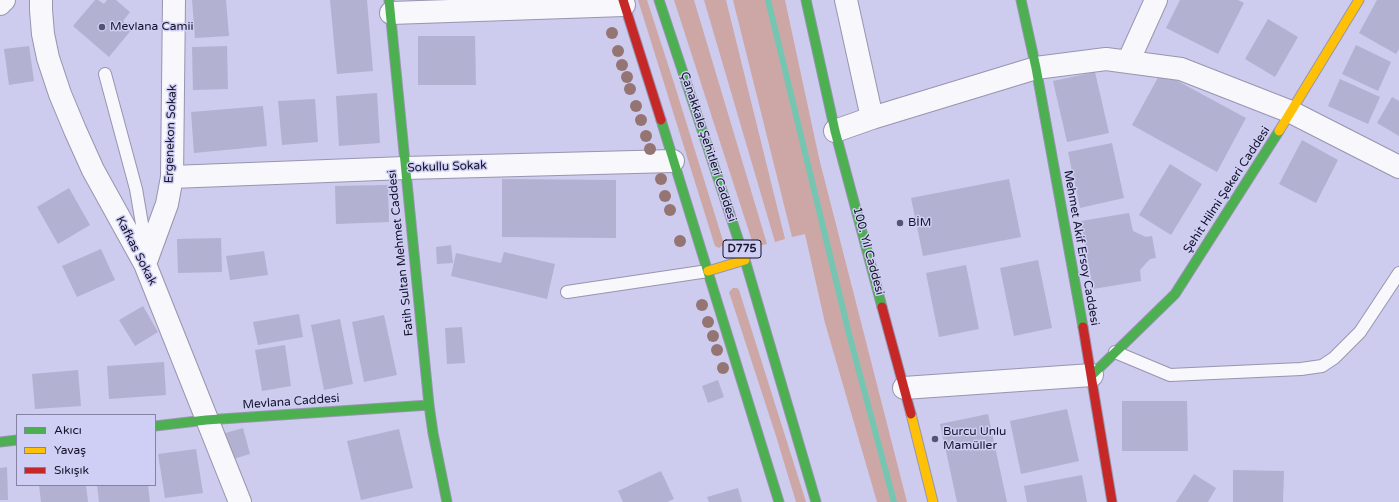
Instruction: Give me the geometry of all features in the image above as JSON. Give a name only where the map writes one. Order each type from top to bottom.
[{"type":"street","points":[[0,4],[4,0]]},
{"type":"street","name":"Kafkas Sokak","points":[[41,0],[43,34],[48,58],[60,94],[93,170],[144,264],[240,502]]},
{"type":"street","name":"Ergenekon Sokak","points":[[144,264],[167,204],[172,177],[174,0]]},
{"type":"street","name":"Çanakkale Şehitleri Caddesi","points":[[659,0],[746,260],[816,502]]},
{"type":"street","name":"100. Yıl Caddesi","points":[[806,0],[835,131],[933,502]]},
{"type":"street","points":[[846,0],[872,118]]},
{"type":"street","name":"Mehmet Akif Ersoy Caddesi","points":[[1021,0],[1036,68],[1092,375],[1112,502]]},
{"type":"street","points":[[1128,62],[1156,0]]},
{"type":"street","name":"Şehit Hilmi Şekeri Caddesi","points":[[1092,375],[1175,294],[1291,112],[1359,0]]},
{"type":"street","points":[[390,7],[624,2],[779,502]]},
{"type":"street","name":"Fatih Sultan Mehmet Caddesi","points":[[390,7],[428,405],[447,502]]},
{"type":"street","points":[[835,131],[872,118],[1036,68],[1106,59],[1181,69],[1291,112],[1399,167]]},
{"type":"street","name":"Sokullu Sokak","points":[[172,177],[405,168],[673,161]]},
{"type":"street","points":[[708,271],[746,260]]},
{"type":"street","points":[[904,388],[1092,375]]},
{"type":"street","name":"Mevlana Caddesi","points":[[156,426],[206,420],[428,405]]},
{"type":"street","points":[[0,442],[16,440]]},
{"type":"lane","points":[[105,74],[137,195],[142,224],[144,264]]},
{"type":"lane","points":[[567,292],[708,271]]},
{"type":"lane","points":[[1115,352],[1170,375],[1301,369],[1322,366],[1334,358],[1360,332],[1399,273]]},
{"type":"shaded area","points":[[638,0],[647,0],[724,244],[719,248],[715,246]]},
{"type":"shaded area","points":[[674,0],[694,0],[767,244],[754,247]]},
{"type":"shaded area","points":[[704,0],[726,0],[785,239],[775,242]]},
{"type":"shaded area","points":[[733,0],[785,0],[819,158],[907,502],[877,502],[825,323],[805,234],[792,237]]},
{"type":"shaded area","points":[[733,288],[737,288],[739,290],[806,502],[796,502],[729,292]]},
{"type":"building","name":"Mevlana Camii","points":[[95,0],[98,0],[104,4],[107,0],[116,0],[130,12],[123,21],[132,29],[109,57],[73,26]]},
{"type":"building","points":[[192,0],[226,0],[229,36],[195,38]]},
{"type":"building","points":[[330,0],[367,0],[373,71],[337,74]]},
{"type":"building","points":[[1180,0],[1238,0],[1244,3],[1218,54],[1166,28]]},
{"type":"building","points":[[1377,0],[1399,0],[1399,49],[1396,54],[1359,33]]},
{"type":"building","points":[[1268,19],[1298,37],[1275,77],[1245,59]]},
{"type":"building","points":[[418,36],[475,36],[476,85],[418,85]]},
{"type":"building","points":[[1356,45],[1391,62],[1378,91],[1342,74]]},
{"type":"building","points":[[29,46],[34,81],[9,85],[4,49]]},
{"type":"building","points":[[227,46],[228,89],[193,90],[192,47]]},
{"type":"building","points":[[1095,72],[1109,133],[1067,142],[1053,81]]},
{"type":"building","points":[[1161,72],[1246,118],[1217,172],[1132,125]]},
{"type":"building","points":[[1340,79],[1380,97],[1368,124],[1328,106]]},
{"type":"building","points":[[377,93],[380,143],[339,146],[336,96]]},
{"type":"building","points":[[1392,97],[1399,101],[1399,136],[1377,123]]},
{"type":"building","points":[[315,99],[318,142],[282,145],[278,101]]},
{"type":"building","points":[[263,106],[267,146],[194,153],[191,112]]},
{"type":"building","points":[[1302,140],[1338,160],[1316,203],[1279,184]]},
{"type":"building","points":[[1112,143],[1124,198],[1080,208],[1068,152]]},
{"type":"building","points":[[1170,164],[1202,184],[1171,235],[1139,215]]},
{"type":"building","points":[[502,179],[616,180],[616,238],[502,237]]},
{"type":"building","points":[[1009,179],[1021,237],[923,256],[911,198]]},
{"type":"building","points":[[388,185],[389,222],[336,224],[335,186]]},
{"type":"building","points":[[69,188],[90,225],[58,244],[37,207]]},
{"type":"building","points":[[1129,213],[1133,231],[1146,237],[1152,236],[1156,258],[1150,259],[1140,270],[1141,281],[1093,289],[1081,221]]},
{"type":"building","points":[[221,238],[222,272],[178,273],[177,239]]},
{"type":"building","points":[[451,245],[453,263],[437,264],[436,247]]},
{"type":"building","points":[[101,249],[115,280],[77,297],[62,266]]},
{"type":"building","points":[[264,251],[268,275],[230,280],[226,256]]},
{"type":"building","points":[[504,252],[555,264],[547,299],[451,276],[456,253],[501,263]]},
{"type":"building","points":[[1038,260],[1052,328],[1014,336],[1000,268]]},
{"type":"building","points":[[966,265],[979,329],[939,337],[926,273]]},
{"type":"building","points":[[143,306],[158,332],[135,346],[119,320]]},
{"type":"building","points":[[299,314],[303,337],[258,345],[253,322]]},
{"type":"building","points":[[384,315],[397,375],[364,382],[352,322]]},
{"type":"building","points":[[340,319],[353,384],[324,390],[311,325]]},
{"type":"building","points":[[462,327],[465,363],[447,364],[445,328]]},
{"type":"building","points":[[285,345],[291,386],[262,391],[255,350]]},
{"type":"building","points":[[164,362],[166,395],[109,399],[107,366]]},
{"type":"building","points":[[78,370],[81,406],[35,409],[32,374]]},
{"type":"building","points":[[718,380],[724,397],[708,403],[702,386]]},
{"type":"building","points":[[1122,401],[1187,401],[1188,451],[1122,451]]},
{"type":"building","points":[[1067,409],[1079,461],[1021,474],[1010,421]]},
{"type":"building","points":[[988,414],[1007,502],[957,502],[940,424]]},
{"type":"building","points":[[243,428],[250,454],[230,460],[222,434]]},
{"type":"building","points":[[399,429],[413,488],[361,500],[347,441]]},
{"type":"building","points":[[196,449],[203,493],[165,498],[158,454]]},
{"type":"building","points":[[7,467],[8,500],[0,500],[0,468]]},
{"type":"building","points":[[1233,470],[1284,471],[1283,502],[1233,502]]},
{"type":"building","points":[[661,471],[674,499],[667,502],[623,502],[618,491]]},
{"type":"building","points":[[1194,474],[1216,488],[1208,502],[1176,502]]},
{"type":"building","points":[[1082,475],[1087,502],[1027,502],[1024,486]]},
{"type":"building","points":[[39,486],[86,486],[88,502],[41,502]]},
{"type":"building","points":[[97,486],[148,486],[150,502],[99,502]]},
{"type":"building","points":[[738,488],[742,502],[709,502],[707,497]]},
{"type":"waterway","points":[[768,0],[849,334],[894,502]]},
{"type":"traffic: fast","points":[[389,0],[429,405],[447,502]]},
{"type":"traffic: fast","points":[[659,0],[745,260],[816,502]]},
{"type":"traffic: fast","points":[[806,0],[835,131],[882,307]]},
{"type":"traffic: fast","points":[[1021,0],[1036,68],[1083,327]]},
{"type":"traffic: fast","points":[[661,120],[779,502]]},
{"type":"traffic: fast","points":[[1092,375],[1175,294],[1279,131]]},
{"type":"traffic: fast","points":[[156,426],[206,420],[429,405]]},
{"type":"traffic: fast","points":[[0,442],[16,440]]},
{"type":"traffic: slow","points":[[1279,131],[1359,0]]},
{"type":"traffic: slow","points":[[708,271],[745,260]]},
{"type":"traffic: slow","points":[[911,414],[933,502]]},
{"type":"traffic: jam","points":[[623,0],[661,120]]},
{"type":"traffic: jam","points":[[882,307],[911,414]]},
{"type":"traffic: jam","points":[[1083,327],[1112,502]]},
{"type":"place","name":"Mevlana Camii","points":[[102,27]]},
{"type":"place","name":"BİM","points":[[900,223]]},
{"type":"place","name":"Burcu Unlu Mamüller","points":[[935,439]]}]
